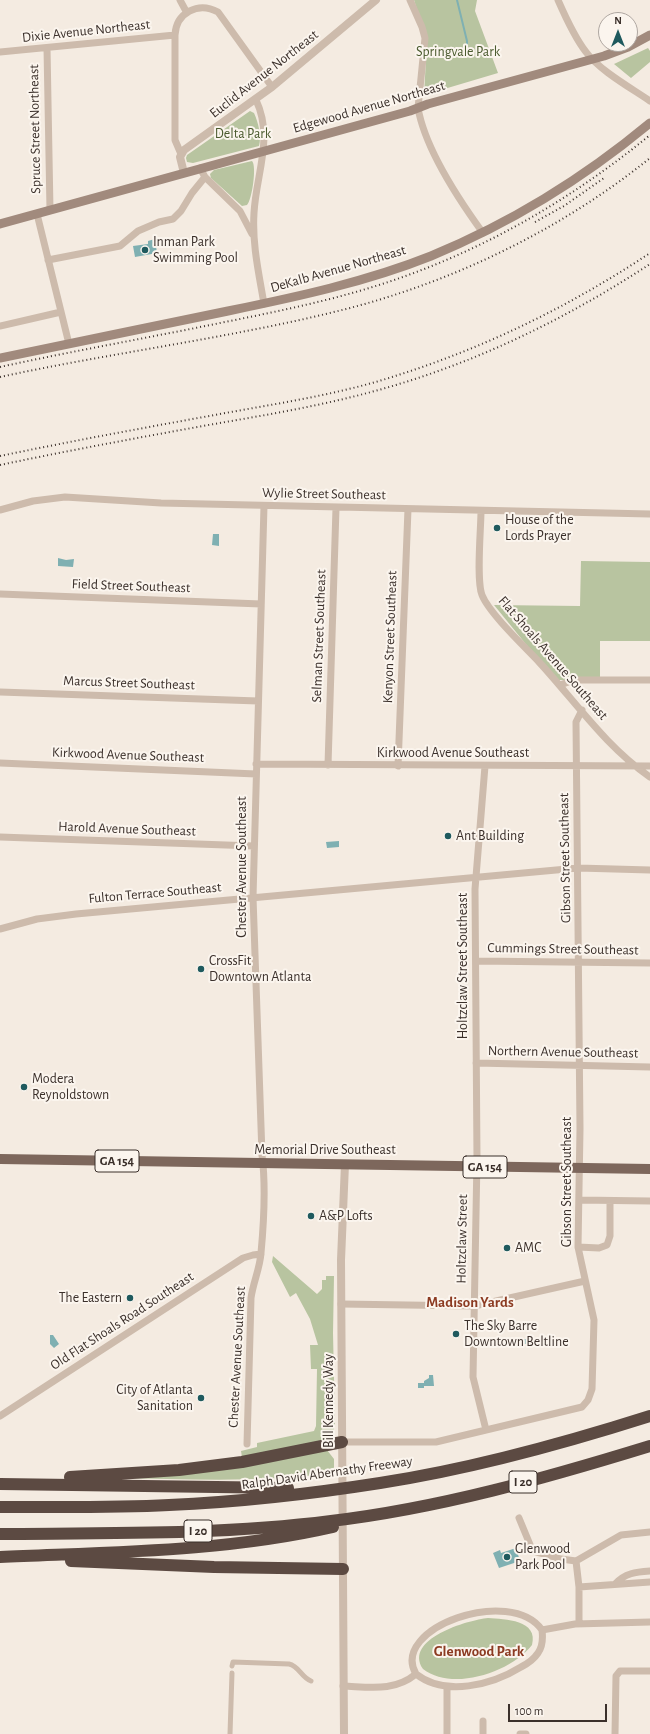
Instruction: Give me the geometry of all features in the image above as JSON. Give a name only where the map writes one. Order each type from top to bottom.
[{"type":"highway","points":[[634,1421],[650,1411]]},
{"type":"highway","name":"Ralph David Abernathy Freeway","points":[[0,1507],[106,1507],[201,1503],[306,1493],[381,1483],[515,1455],[650,1416]]},
{"type":"highway","points":[[3,1484],[40,1479],[179,1470],[242,1462],[342,1442]]},
{"type":"highway","name":"I 20","points":[[0,1534],[164,1533],[331,1521],[394,1512],[455,1499],[513,1485],[650,1446]]},
{"type":"highway","points":[[3,1484],[255,1488],[317,1487],[381,1483]]},
{"type":"highway","points":[[0,1558],[230,1544],[308,1533],[394,1512]]},
{"type":"highway","points":[[0,1558],[214,1567],[343,1569]]},
{"type":"main road","name":"Edgewood Avenue Northeast","points":[[0,224],[593,59],[628,47],[650,35]]},
{"type":"main road","name":"DeKalb Avenue Northeast","points":[[0,358],[264,304],[381,274],[430,256],[483,233],[530,207],[578,177],[621,147],[650,123]]},
{"type":"main road","name":"Memorial Drive Southeast","points":[[0,1159],[650,1169]]},
{"type":"street","points":[[180,0],[187,13]]},
{"type":"street","name":"Euclid Avenue Northeast","points":[[181,154],[256,100],[376,0]]},
{"type":"street","points":[[410,0],[422,27],[425,38],[418,108],[420,119],[434,152],[461,202],[483,233]]},
{"type":"street","points":[[558,0],[586,52],[624,84],[650,101]]},
{"type":"street","points":[[184,173],[180,160],[181,154],[176,140],[175,35],[177,22],[187,13],[203,7],[211,8],[218,12],[272,87]]},
{"type":"street","name":"Dixie Avenue Northeast","points":[[0,52],[175,35]]},
{"type":"street","name":"Spruce Street Northeast","points":[[47,48],[50,210]]},
{"type":"street","points":[[256,100],[261,114],[264,151],[255,199],[253,236],[264,304]]},
{"type":"street","points":[[200,168],[205,178],[240,211],[253,236]]},
{"type":"street","points":[[48,260],[120,246],[138,231],[159,222],[173,219],[182,211],[192,193],[205,178]]},
{"type":"street","name":"Spruce Street Northeast","points":[[37,214],[69,344]]},
{"type":"street","points":[[0,326],[61,312]]},
{"type":"street","name":"Wylie Street Southeast","points":[[0,510],[33,501],[65,497],[161,503],[264,506],[650,514]]},
{"type":"street","name":"Chester Avenue Southeast","points":[[247,1444],[251,1298],[261,1254],[264,1170],[253,898],[264,506]]},
{"type":"street","name":"Selman Street Southeast","points":[[328,765],[336,508]]},
{"type":"street","name":"Kenyon Street Southeast","points":[[398,766],[408,509]]},
{"type":"street","name":"Flat Shoals Avenue Southeast","points":[[481,511],[480,584],[483,597],[495,614],[560,685],[613,748],[634,766],[650,777]]},
{"type":"street","name":"Field Street Southeast","points":[[0,594],[261,604]]},
{"type":"street","points":[[560,685],[574,680],[650,680]]},
{"type":"street","name":"Marcus Street Southeast","points":[[0,692],[258,701]]},
{"type":"street","name":"Gibson Street Southeast","points":[[342,1442],[436,1442],[582,1406],[588,1400],[592,1389],[594,1320],[578,1247],[580,1065],[576,722],[582,710]]},
{"type":"street","name":"Kirkwood Avenue Southeast","points":[[0,763],[256,774]]},
{"type":"street","name":"Kirkwood Avenue Southeast","points":[[256,764],[398,766],[650,766]]},
{"type":"street","name":"Holtzclaw Street Southeast","points":[[477,1166],[476,877],[485,766]]},
{"type":"street","name":"Harold Avenue Southeast","points":[[0,836],[254,846]]},
{"type":"street","name":"Fulton Terrace Southeast","points":[[0,930],[32,920],[76,914],[409,883],[578,868],[650,870]]},
{"type":"street","name":"Cummings Street Southeast","points":[[476,961],[650,963]]},
{"type":"street","name":"Northern Avenue Southeast","points":[[476,1063],[650,1067]]},
{"type":"street","name":"Bill Kennedy Way","points":[[344,1734],[341,1260],[345,1164]]},
{"type":"street","name":"Holtzclaw Street","points":[[477,1166],[473,1377],[486,1430]]},
{"type":"street","points":[[579,1200],[650,1202]]},
{"type":"street","points":[[578,1247],[599,1248],[607,1245],[610,1236],[610,1201]]},
{"type":"street","name":"Old Flat Shoals Road Southeast","points":[[0,1416],[243,1258],[261,1254]]},
{"type":"street","points":[[341,1304],[474,1306],[585,1281]]},
{"type":"street","points":[[519,1518],[531,1547],[536,1552],[561,1560],[576,1561],[621,1535],[650,1532]]},
{"type":"street","points":[[576,1561],[579,1587],[579,1624]]},
{"type":"street","points":[[615,1584],[620,1578],[634,1572],[650,1571]]},
{"type":"street","points":[[579,1587],[650,1582]]},
{"type":"street","points":[[491,1610],[524,1615],[536,1622],[542,1630],[542,1645],[538,1654],[525,1665],[513,1672],[499,1679],[483,1684],[464,1687],[447,1686],[422,1679],[416,1674],[412,1662],[416,1645],[426,1635],[439,1626],[474,1612],[491,1610]]},
{"type":"street","points":[[542,1630],[579,1624],[650,1622]]},
{"type":"street","points":[[232,1666],[232,1662],[294,1665],[304,1678],[311,1682]]},
{"type":"street","points":[[615,1734],[616,1676],[620,1672],[650,1672]]},
{"type":"street","points":[[230,1734],[232,1673]]},
{"type":"street","points":[[343,1686],[395,1686],[406,1682],[416,1674]]},
{"type":"street","points":[[447,1686],[447,1734]]},
{"type":"street","points":[[483,1734],[484,1721]]},
{"type":"street","points":[[520,1734],[526,1734]]},
{"type":"green space","name":"Springvale Park","points":[[414,0],[477,0],[475,11],[498,73],[424,95],[427,41]]},
{"type":"green space","points":[[648,48],[650,51],[650,62],[631,78],[614,64]]},
{"type":"green space","name":"Delta Park","points":[[250,111],[254,113],[258,125],[260,134],[259,146],[193,163],[187,162],[187,155]]},
{"type":"green space","name":"Delta Park","points":[[252,161],[254,176],[252,190],[249,202],[247,205],[242,206],[211,178],[210,174],[214,170]]},
{"type":"green space","points":[[581,561],[650,562],[650,641],[600,641],[600,680],[555,680],[494,605],[580,606]]},
{"type":"green space","points":[[273,1256],[317,1294],[322,1289],[322,1280],[326,1280],[326,1276],[334,1276],[333,1333],[335,1425],[332,1435],[325,1441],[242,1457],[241,1451],[257,1447],[257,1443],[314,1431],[316,1426],[317,1369],[311,1369],[310,1345],[318,1345],[310,1319],[296,1293],[290,1297],[272,1262]]},
{"type":"green space","points":[[327,1450],[334,1459],[334,1473],[252,1479],[114,1478]]},
{"type":"green space","points":[[488,1618],[511,1620],[526,1626],[530,1630],[533,1637],[532,1645],[523,1655],[510,1663],[496,1671],[481,1676],[465,1679],[450,1679],[435,1676],[423,1669],[419,1658],[422,1649],[430,1640],[453,1627]]},
{"type":"water","name":"Inman Park Swimming Pool","points":[[155,239],[157,253],[135,257],[133,246],[148,244],[148,241]]},
{"type":"water","points":[[213,534],[219,534],[219,546],[212,545]]},
{"type":"water","points":[[58,558],[66,560],[74,559],[73,567],[58,566]]},
{"type":"water","points":[[339,841],[339,847],[327,848],[326,842]]},
{"type":"water","points":[[50,1335],[53,1335],[59,1344],[54,1348],[50,1344]]},
{"type":"water","points":[[516,1339],[529,1339],[529,1344],[523,1344],[523,1347],[513,1347],[513,1342],[516,1342]]},
{"type":"water","points":[[429,1375],[433,1375],[434,1386],[424,1386],[424,1388],[418,1388],[418,1383],[424,1383],[424,1381],[429,1378]]},
{"type":"water","name":"Glenwood Park Pool","points":[[516,1548],[520,1561],[499,1568],[493,1553],[500,1550],[501,1553]]},
{"type":"waterway","points":[[457,0],[467,41],[467,52]]},
{"type":"railway","points":[[0,367],[293,308],[364,290],[411,274],[475,247],[536,215],[595,177],[650,135]]},
{"type":"railway","points":[[0,377],[217,337],[303,319],[346,309],[427,284],[467,268],[544,230],[581,208],[650,158]]},
{"type":"railway","points":[[535,222],[564,206],[604,178]]},
{"type":"railway","points":[[0,456],[306,398],[379,381],[450,357],[519,327],[586,293],[650,253]]},
{"type":"railway","points":[[0,465],[302,408],[345,399],[389,387],[458,364],[524,335],[588,302],[650,264]]},
{"type":"place","name":"Inman Park Swimming Pool","points":[[145,250]]},
{"type":"place","name":"House of the Lords Prayer","points":[[497,528]]},
{"type":"place","name":"Ant Building","points":[[448,836]]},
{"type":"place","name":"CrossFit Downtown Atlanta","points":[[201,969]]},
{"type":"place","name":"Modera Reynoldstown","points":[[24,1087]]},
{"type":"place","name":"A&P Lofts","points":[[311,1216]]},
{"type":"place","name":"AMC","points":[[507,1248]]},
{"type":"place","name":"The Eastern","points":[[130,1298]]},
{"type":"place","name":"The Sky Barre Downtown Beltline","points":[[456,1334]]},
{"type":"place","name":"City of Atlanta Sanitation","points":[[201,1398]]},
{"type":"place","name":"Glenwood Park Pool","points":[[507,1557]]},
{"type":"district","name":"Madison Yards","points":[[470,1302]]},
{"type":"district","name":"Glenwood Park","points":[[479,1651]]}]
